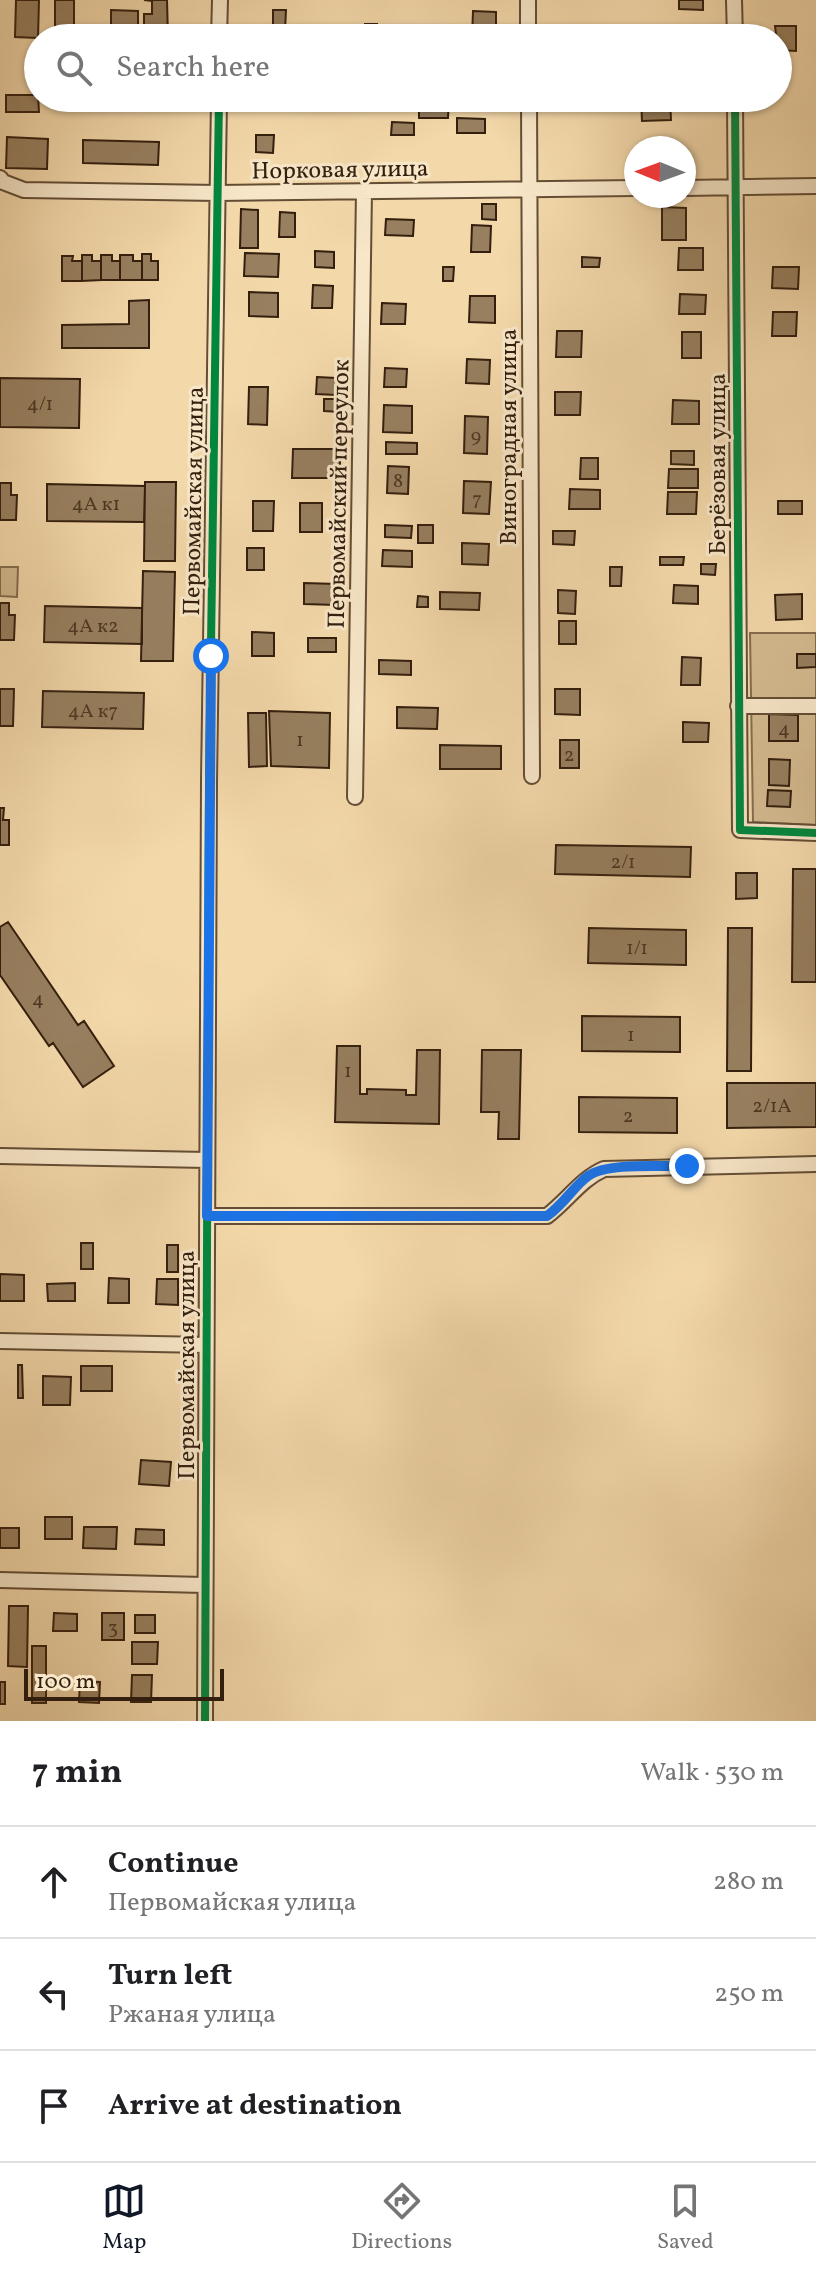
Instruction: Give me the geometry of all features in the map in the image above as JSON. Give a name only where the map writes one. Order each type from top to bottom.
[{"type":"street","points":[[219,24],[220,0]]},
{"type":"street","points":[[528,0],[528,24]]},
{"type":"street","points":[[734,0],[735,24]]},
{"type":"street","name":"Первомайская улица","points":[[205,1721],[209,781],[219,112]]},
{"type":"street","name":"Виноградная улица","points":[[529,112],[532,776]]},
{"type":"street","name":"Берёзовая улица","points":[[735,112],[740,830],[816,833]]},
{"type":"street","name":"Норковая улица","points":[[0,178],[24,190],[218,193],[624,188]]},
{"type":"street","points":[[696,188],[816,186]]},
{"type":"street","name":"Первомайский переулок","points":[[355,797],[364,191]]},
{"type":"street","points":[[738,706],[816,706]]},
{"type":"street","points":[[0,1156],[207,1160]]},
{"type":"street","points":[[207,1216],[547,1216],[563,1204],[587,1176],[604,1169],[816,1164]]},
{"type":"street","points":[[0,1341],[206,1345]]},
{"type":"street","points":[[0,1580],[204,1585]]},
{"type":"shaded area","points":[[0,567],[18,567],[17,597],[0,596]]},
{"type":"shaded area","points":[[750,633],[816,633],[816,825],[753,822]]},
{"type":"building","points":[[16,0],[39,0],[38,24],[24,24],[24,37],[15,37]]},
{"type":"building","points":[[55,0],[74,0],[74,24],[55,24]]},
{"type":"building","points":[[144,0],[167,0],[168,24],[144,24],[144,14],[152,14],[152,1]]},
{"type":"building","points":[[679,0],[703,0],[703,10],[679,9]]},
{"type":"building","points":[[111,10],[138,11],[138,24],[111,24]]},
{"type":"building","points":[[273,10],[286,10],[285,24],[273,24]]},
{"type":"building","points":[[473,11],[496,12],[496,24],[472,24]]},
{"type":"building","points":[[792,26],[796,26],[796,51],[792,51]]},
{"type":"building","points":[[6,95],[24,95],[24,112],[6,112]]},
{"type":"building","points":[[419,112],[448,112],[448,118],[419,118]]},
{"type":"building","points":[[642,112],[671,112],[671,120],[642,121]]},
{"type":"building","points":[[457,118],[485,119],[485,133],[457,133]]},
{"type":"building","points":[[392,122],[414,123],[414,135],[391,135]]},
{"type":"building","points":[[256,135],[274,135],[273,153],[256,152]]},
{"type":"building","points":[[7,137],[48,139],[47,169],[6,168]]},
{"type":"building","points":[[83,140],[159,142],[158,165],[83,163]]},
{"type":"building","points":[[482,204],[496,204],[496,220],[482,219]]},
{"type":"building","points":[[662,208],[686,208],[686,240],[662,240]]},
{"type":"building","points":[[241,209],[258,210],[258,248],[240,248]]},
{"type":"building","points":[[280,212],[295,213],[295,237],[279,237]]},
{"type":"building","points":[[386,219],[414,220],[413,236],[385,235]]},
{"type":"building","points":[[472,225],[491,226],[490,252],[471,252]]},
{"type":"building","points":[[679,248],[703,248],[703,270],[678,270]]},
{"type":"building","points":[[315,251],[334,252],[334,268],[315,267]]},
{"type":"building","points":[[245,253],[279,254],[278,277],[244,276]]},
{"type":"building","points":[[142,254],[151,254],[151,261],[158,261],[158,280],[142,280]]},
{"type":"building","points":[[82,255],[92,255],[92,261],[101,261],[101,280],[82,281]]},
{"type":"building","points":[[101,255],[112,255],[112,261],[120,261],[120,280],[101,280]]},
{"type":"building","points":[[120,255],[133,255],[133,261],[142,261],[142,280],[120,280]]},
{"type":"building","points":[[62,256],[73,256],[72,261],[82,261],[82,281],[62,281]]},
{"type":"building","points":[[582,257],[600,258],[599,267],[582,267]]},
{"type":"building","points":[[443,267],[454,267],[453,281],[443,281]]},
{"type":"building","points":[[773,267],[799,267],[798,289],[772,288]]},
{"type":"building","points":[[313,285],[333,286],[332,308],[312,308]]},
{"type":"building","points":[[249,292],[278,293],[278,317],[249,316]]},
{"type":"building","points":[[680,294],[706,295],[705,314],[679,314]]},
{"type":"building","points":[[470,296],[495,296],[495,323],[469,322]]},
{"type":"building","points":[[149,300],[149,348],[62,348],[62,325],[129,324],[129,301]]},
{"type":"building","points":[[382,303],[406,304],[405,324],[381,324]]},
{"type":"building","points":[[773,312],[797,312],[796,336],[772,336]]},
{"type":"building","points":[[557,331],[582,331],[581,357],[556,357]]},
{"type":"building","points":[[682,332],[701,332],[701,358],[682,358]]},
{"type":"building","points":[[467,359],[490,360],[489,384],[466,383]]},
{"type":"building","points":[[385,368],[407,369],[406,387],[384,387]]},
{"type":"building","points":[[317,377],[336,378],[336,395],[316,394]]},
{"type":"building","points":[[0,378],[80,379],[79,428],[0,427]]},
{"type":"building","points":[[249,387],[268,387],[267,425],[248,424]]},
{"type":"building","points":[[555,392],[581,392],[580,415],[555,415]]},
{"type":"building","points":[[324,399],[341,399],[341,412],[324,411]]},
{"type":"building","points":[[673,400],[699,401],[699,424],[672,424]]},
{"type":"building","points":[[384,405],[412,406],[412,433],[383,432]]},
{"type":"building","points":[[465,416],[488,417],[487,454],[464,453]]},
{"type":"building","points":[[386,442],[417,443],[417,454],[386,454]]},
{"type":"building","points":[[293,449],[340,449],[340,478],[292,478]]},
{"type":"building","points":[[671,451],[694,451],[694,465],[671,464]]},
{"type":"building","points":[[581,458],[598,458],[598,479],[580,479]]},
{"type":"building","points":[[388,466],[409,467],[408,494],[387,493]]},
{"type":"building","points":[[669,469],[698,469],[698,488],[668,488]]},
{"type":"building","points":[[464,481],[491,482],[489,514],[463,513]]},
{"type":"building","points":[[145,482],[176,482],[175,561],[144,561]]},
{"type":"building","points":[[0,483],[11,483],[11,495],[17,495],[16,520],[0,520]]},
{"type":"building","points":[[47,484],[145,486],[144,522],[47,521]]},
{"type":"building","points":[[570,489],[600,490],[600,509],[569,509]]},
{"type":"building","points":[[668,492],[697,492],[696,514],[667,514]]},
{"type":"building","points":[[253,501],[274,501],[273,531],[253,531]]},
{"type":"building","points":[[778,501],[802,501],[802,514],[778,514]]},
{"type":"building","points":[[300,503],[322,503],[322,532],[300,532]]},
{"type":"building","points":[[385,525],[412,526],[411,538],[385,537]]},
{"type":"building","points":[[418,525],[433,525],[433,543],[418,543]]},
{"type":"building","points":[[553,531],[575,531],[574,545],[553,544]]},
{"type":"building","points":[[462,543],[489,544],[488,565],[462,564]]},
{"type":"building","points":[[247,548],[264,548],[264,570],[247,570]]},
{"type":"building","points":[[383,550],[412,551],[412,567],[382,566]]},
{"type":"building","points":[[660,557],[684,557],[683,565],[660,565]]},
{"type":"building","points":[[701,564],[716,564],[715,575],[701,574]]},
{"type":"building","points":[[610,567],[622,567],[621,586],[610,586]]},
{"type":"building","points":[[143,571],[175,572],[173,661],[141,661]]},
{"type":"building","points":[[304,583],[337,584],[336,605],[304,604]]},
{"type":"building","points":[[674,585],[698,586],[698,604],[673,603]]},
{"type":"building","points":[[558,590],[576,591],[575,614],[558,613]]},
{"type":"building","points":[[440,592],[480,593],[479,610],[440,609]]},
{"type":"building","points":[[802,594],[802,619],[776,620],[775,595]]},
{"type":"building","points":[[418,596],[428,597],[428,607],[417,607]]},
{"type":"building","points":[[0,603],[9,603],[9,615],[15,615],[14,640],[0,640]]},
{"type":"building","points":[[45,606],[142,608],[142,644],[44,642]]},
{"type":"building","points":[[559,621],[576,621],[576,644],[559,644]]},
{"type":"building","points":[[252,632],[274,633],[274,656],[252,656]]},
{"type":"building","points":[[308,638],[336,638],[336,652],[308,652]]},
{"type":"building","points":[[797,654],[816,654],[816,667],[797,668]]},
{"type":"building","points":[[682,657],[701,658],[700,685],[681,685]]},
{"type":"building","points":[[379,660],[411,661],[411,675],[379,674]]},
{"type":"building","points":[[0,689],[14,689],[13,726],[0,726]]},
{"type":"building","points":[[555,689],[580,689],[580,715],[555,714]]},
{"type":"building","points":[[43,691],[144,693],[143,729],[42,727]]},
{"type":"building","points":[[397,707],[438,708],[437,729],[397,728]]},
{"type":"building","points":[[269,711],[330,713],[329,768],[271,766]]},
{"type":"building","points":[[248,713],[266,713],[267,766],[249,767]]},
{"type":"building","points":[[769,714],[798,715],[798,741],[769,741]]},
{"type":"building","points":[[683,722],[709,723],[708,742],[683,742]]},
{"type":"building","points":[[560,740],[579,740],[579,768],[560,768]]},
{"type":"building","points":[[440,745],[501,746],[501,769],[440,769]]},
{"type":"building","points":[[769,759],[790,760],[789,786],[769,785]]},
{"type":"building","points":[[768,790],[791,791],[790,807],[767,806]]},
{"type":"building","points":[[0,808],[4,808],[3,820],[9,820],[9,845],[0,845]]},
{"type":"building","points":[[556,845],[691,847],[690,877],[555,874]]},
{"type":"building","points":[[793,869],[816,869],[816,982],[792,982]]},
{"type":"building","points":[[736,873],[757,873],[757,898],[736,899]]},
{"type":"building","points":[[8,922],[78,1025],[84,1021],[114,1066],[83,1087],[53,1043],[49,1046],[0,975],[0,927]]},
{"type":"building","points":[[589,928],[686,930],[686,965],[588,963]]},
{"type":"building","points":[[728,928],[752,928],[751,1071],[727,1071]]},
{"type":"building","points":[[582,1016],[680,1017],[680,1052],[582,1051]]},
{"type":"building","points":[[337,1046],[360,1046],[360,1094],[367,1094],[367,1089],[406,1090],[406,1095],[416,1095],[417,1050],[440,1050],[439,1124],[335,1122]]},
{"type":"building","points":[[482,1050],[521,1050],[519,1139],[498,1139],[499,1112],[481,1112]]},
{"type":"building","points":[[727,1083],[816,1083],[816,1127],[727,1128]]},
{"type":"building","points":[[579,1097],[677,1098],[677,1133],[579,1132]]},
{"type":"building","points":[[81,1243],[93,1243],[93,1269],[81,1269]]},
{"type":"building","points":[[167,1245],[178,1245],[178,1272],[167,1272]]},
{"type":"building","points":[[0,1274],[24,1275],[24,1301],[0,1301]]},
{"type":"building","points":[[109,1278],[129,1279],[129,1303],[108,1303]]},
{"type":"building","points":[[157,1279],[178,1279],[178,1305],[156,1304]]},
{"type":"building","points":[[75,1283],[75,1301],[48,1301],[47,1284]]},
{"type":"building","points":[[18,1365],[22,1365],[23,1398],[18,1398]]},
{"type":"building","points":[[81,1366],[112,1366],[112,1391],[81,1391]]},
{"type":"building","points":[[43,1376],[71,1377],[70,1405],[43,1405]]},
{"type":"building","points":[[141,1460],[171,1462],[169,1486],[139,1484]]},
{"type":"building","points":[[45,1517],[72,1517],[72,1539],[45,1539]]},
{"type":"building","points":[[84,1527],[117,1527],[116,1549],[83,1548]]},
{"type":"building","points":[[0,1528],[19,1528],[19,1548],[0,1548]]},
{"type":"building","points":[[136,1529],[164,1530],[164,1545],[135,1544]]},
{"type":"building","points":[[9,1606],[28,1606],[27,1667],[8,1666]]},
{"type":"building","points":[[54,1613],[77,1614],[77,1631],[53,1631]]},
{"type":"building","points":[[102,1613],[124,1613],[124,1640],[102,1640]]},
{"type":"building","points":[[135,1615],[155,1615],[155,1633],[135,1633]]},
{"type":"building","points":[[132,1642],[158,1642],[157,1664],[132,1664]]},
{"type":"building","points":[[32,1646],[46,1646],[46,1703],[32,1703]]},
{"type":"building","points":[[132,1675],[152,1675],[151,1702],[131,1702]]},
{"type":"building","points":[[80,1681],[100,1682],[99,1703],[79,1702]]},
{"type":"building","points":[[0,1682],[5,1682],[5,1704],[0,1704]]},
{"type":"cycle path","points":[[205,1721],[209,781],[219,112]]},
{"type":"cycle path","points":[[735,112],[740,830],[816,833]]},
{"type":"route","points":[[211,656],[207,1216],[547,1216],[563,1204],[587,1176],[604,1169],[687,1166]]}]
